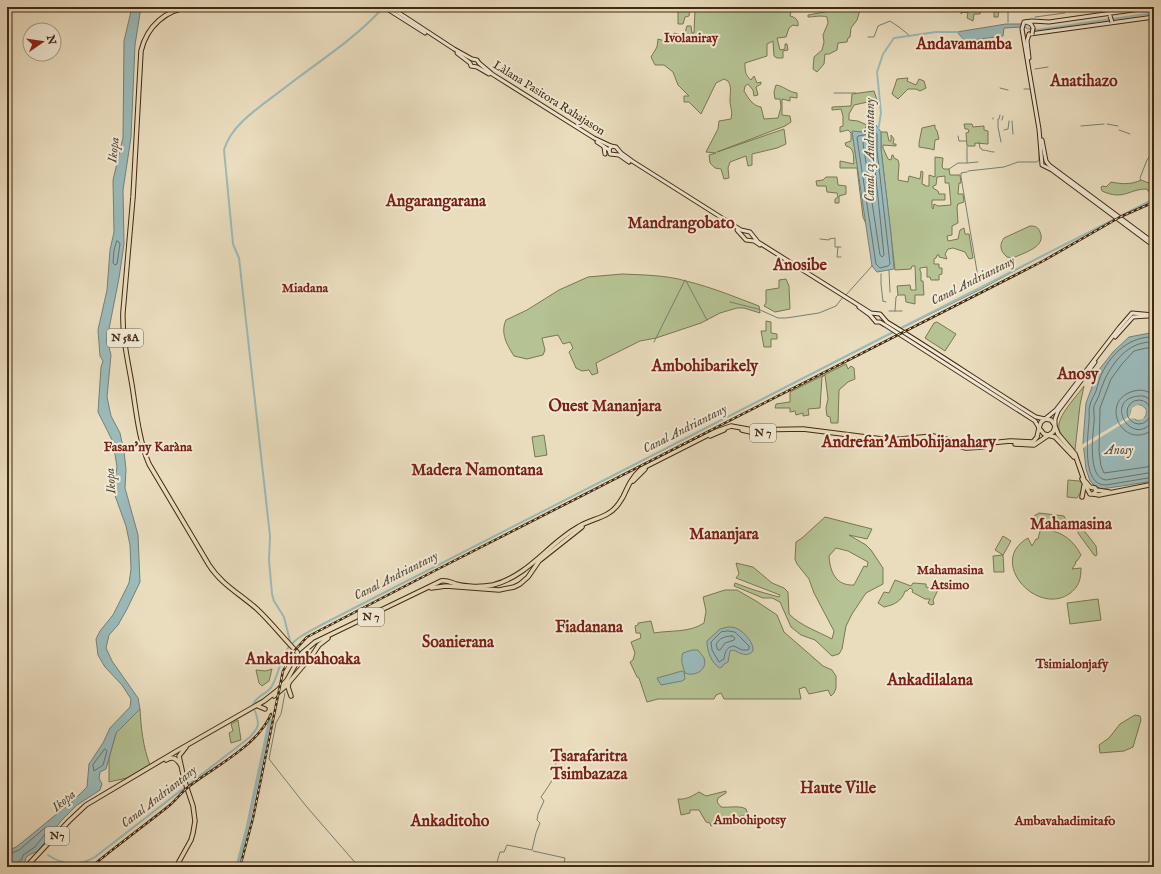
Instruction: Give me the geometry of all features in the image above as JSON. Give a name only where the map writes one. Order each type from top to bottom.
[{"type":"main road","name":"N 58A","points":[[192,7],[174,10],[160,18],[154,24],[146,37],[141,51],[132,205],[123,312],[126,348],[144,452],[149,464],[212,570],[222,581],[255,607],[297,652]]},
{"type":"main road","points":[[384,7],[471,61],[477,60],[478,65],[471,66],[471,61],[390,7]]},
{"type":"main road","points":[[1048,166],[1043,167],[1042,162],[1040,136],[1022,28],[1025,22],[1032,20],[1049,22],[1109,15],[1154,7]]},
{"type":"main road","points":[[1109,15],[1110,22]]},
{"type":"main road","points":[[1023,34],[1154,16]]},
{"type":"main road","points":[[1025,22],[1031,24],[1033,28],[1027,41],[1048,166],[1113,213],[1154,246]]},
{"type":"main road","name":"Làlana Pasitora Rahajason","points":[[478,65],[602,144],[609,150]]},
{"type":"main road","name":"Làlana Pasitora Rahajason","points":[[478,65],[594,138],[611,146]]},
{"type":"main road","points":[[602,144],[606,154]]},
{"type":"main road","points":[[620,145],[621,153]]},
{"type":"main road","points":[[1082,497],[1084,485],[1074,457],[1055,437],[1044,434],[1034,421],[900,333],[880,314],[876,314],[843,296],[758,244],[750,240],[746,240],[744,236],[735,229],[632,163],[619,156],[611,154],[609,150],[611,146],[615,146],[621,153],[726,222],[741,230],[751,233],[770,249],[843,296],[874,318],[876,322],[880,322],[891,329],[900,333],[968,372],[985,386],[1036,417],[1049,419],[1053,422],[1059,435],[1075,454],[1090,494],[1095,492],[1110,492],[1154,484]]},
{"type":"main road","points":[[615,155],[618,152],[618,149]]},
{"type":"main road","points":[[1042,162],[1046,161]]},
{"type":"main road","points":[[1119,218],[1154,243]]},
{"type":"main road","points":[[744,236],[747,232]]},
{"type":"main road","points":[[750,240],[753,236]]},
{"type":"main road","points":[[874,318],[876,314]]},
{"type":"main road","points":[[1045,419],[1056,410],[1127,318],[1134,316],[1154,315]]},
{"type":"main road","points":[[1055,427],[1055,419],[1058,411],[1121,329],[1134,316]]},
{"type":"main road","points":[[880,322],[883,318]]},
{"type":"main road","name":"N 7","points":[[448,581],[459,584],[483,586],[491,585],[518,575],[569,532],[609,513],[616,508],[634,476],[641,469],[729,426],[758,431],[803,429],[890,440],[933,436],[970,446],[1010,441],[1032,442],[1037,437],[1041,422],[1045,419]]},
{"type":"main road","name":"N 7","points":[[446,586],[499,590],[512,588],[523,581],[539,561],[571,535],[581,528],[612,514],[619,508],[634,479],[644,470],[701,440],[727,429],[737,428],[752,433],[804,432],[890,442],[931,438],[963,447],[975,448],[1010,443],[1032,446],[1053,432],[1055,427]]},
{"type":"main road","points":[[1084,485],[1089,489],[1095,488],[1095,492],[1098,497],[1110,492]]},
{"type":"main road","points":[[518,575],[523,575],[523,581]]},
{"type":"main road","points":[[509,579],[507,584],[512,588]]},
{"type":"main road","points":[[444,580],[448,581],[449,584],[446,586],[441,586],[438,582],[444,580]]},
{"type":"main road","name":"N 7","points":[[79,811],[174,752],[269,697],[284,684],[302,652],[318,640],[438,582]]},
{"type":"main road","name":"N 7","points":[[179,755],[185,747],[277,694],[326,638],[425,590],[441,586]]},
{"type":"main road","points":[[299,658],[297,652],[302,652],[308,655],[309,659]]},
{"type":"main road","points":[[296,662],[302,667]]},
{"type":"main road","points":[[289,682],[288,687],[291,696]]},
{"type":"main road","points":[[258,706],[265,709]]},
{"type":"main road","points":[[176,867],[188,846],[194,828],[194,809],[178,752],[174,752],[172,755],[181,765]]},
{"type":"main road","points":[[175,758],[179,755]]},
{"type":"main road","name":"N7","points":[[28,867],[75,816],[87,806],[168,759],[175,758]]},
{"type":"main road","name":"N7","points":[[28,867],[79,811]]},
{"type":"green space","points":[[674,7],[690,7],[689,16],[685,17],[683,24],[678,24],[678,10],[674,10]]},
{"type":"green space","points":[[698,7],[792,7],[790,16],[795,18],[798,22],[798,26],[793,25],[789,28],[786,37],[777,38],[780,50],[785,49],[785,44],[787,44],[788,50],[783,51],[783,58],[777,58],[774,56],[773,41],[767,44],[767,56],[745,63],[746,75],[751,80],[754,76],[757,83],[761,82],[761,84],[756,87],[758,95],[754,96],[753,90],[748,84],[745,86],[744,91],[753,103],[761,107],[764,119],[778,118],[781,107],[780,99],[775,99],[774,92],[776,85],[797,93],[797,98],[790,97],[790,101],[782,99],[782,115],[790,116],[791,122],[785,126],[717,152],[784,129],[786,144],[777,148],[752,154],[752,165],[748,166],[746,156],[730,162],[728,168],[729,178],[724,179],[721,169],[715,168],[710,163],[709,155],[716,153],[706,152],[718,129],[719,121],[731,119],[732,113],[728,81],[724,79],[716,83],[701,114],[689,102],[684,102],[684,96],[689,96],[678,85],[673,72],[664,65],[655,65],[651,57],[657,47],[658,39],[668,42],[674,33],[684,36],[687,26],[691,26],[692,33],[694,33],[695,10],[698,9]]},
{"type":"green space","points":[[830,7],[861,7],[857,20],[851,28],[850,37],[848,38],[847,42],[838,43],[837,50],[829,54],[825,54],[824,64],[817,72],[813,69],[814,57],[822,50],[824,42],[823,35],[828,23],[827,17],[808,17],[808,15],[830,11]]},
{"type":"green space","points":[[962,7],[999,7],[998,17],[994,17],[994,11],[981,8],[980,14],[974,14],[973,21],[967,18],[968,13],[963,12],[961,14]]},
{"type":"green space","points":[[908,78],[907,81],[916,85],[919,79],[924,81],[926,88],[920,91],[916,89],[908,89],[898,99],[892,94],[897,79]]},
{"type":"green space","points":[[874,91],[877,100],[854,105],[849,114],[849,120],[858,121],[867,125],[863,132],[852,132],[867,226],[863,217],[857,168],[840,168],[840,161],[854,164],[852,150],[846,146],[845,143],[851,141],[851,133],[848,130],[840,132],[840,127],[843,126],[841,109],[832,110],[832,107],[851,106],[852,94]]},
{"type":"green space","points":[[964,124],[972,124],[973,127],[984,126],[984,130],[988,131],[988,144],[975,143],[975,146],[967,146],[966,133],[969,132],[968,129],[965,129]]},
{"type":"green space","points":[[935,125],[939,139],[935,140],[934,150],[919,147],[922,128]]},
{"type":"green space","points":[[881,132],[887,132],[889,141],[891,141],[891,135],[894,139],[893,144],[896,144],[896,146],[883,145],[883,148],[888,159],[891,160],[893,155],[894,158],[898,160],[898,180],[908,182],[909,176],[920,179],[921,171],[923,172],[922,184],[929,186],[929,175],[935,177],[935,157],[943,158],[942,167],[944,169],[949,169],[950,175],[960,175],[961,183],[959,183],[958,194],[963,194],[964,202],[958,204],[958,223],[952,226],[952,235],[947,236],[948,241],[958,239],[960,230],[964,228],[965,234],[969,234],[973,258],[969,259],[965,252],[953,248],[948,249],[945,254],[947,259],[937,255],[934,259],[934,264],[939,264],[939,268],[942,268],[942,274],[939,275],[939,280],[931,280],[930,277],[927,277],[927,267],[920,268],[924,295],[915,295],[915,304],[906,302],[905,295],[898,295],[897,286],[910,285],[911,290],[916,290],[915,266],[912,266],[911,269],[895,270],[881,149]],"holes":[[[945,176],[945,183],[949,183],[951,205],[938,206],[934,204],[933,209],[932,200],[945,200],[945,194],[939,194],[938,191],[933,188],[933,186],[936,185],[937,177]]]},
{"type":"green space","points":[[826,177],[837,177],[838,185],[846,186],[846,194],[839,196],[839,203],[835,203],[835,199],[838,197],[837,193],[827,192],[826,186],[817,186],[816,181],[823,180]]},
{"type":"green space","points":[[1141,180],[1154,185],[1154,194],[1151,195],[1147,189],[1141,189],[1116,195],[1102,191],[1101,187],[1106,187],[1111,182],[1126,184]]},
{"type":"green space","points":[[1030,226],[1035,227],[1040,232],[1040,242],[1028,252],[1013,258],[1007,257],[1001,248],[1001,243],[1004,238]]},
{"type":"green space","points":[[622,274],[662,276],[695,283],[759,306],[760,313],[744,308],[737,308],[720,313],[701,323],[656,338],[640,341],[596,363],[598,373],[592,375],[589,370],[582,371],[576,368],[569,352],[573,348],[570,342],[563,344],[558,335],[542,338],[545,350],[543,355],[527,359],[514,356],[505,339],[504,325],[506,320],[527,310],[559,290],[588,277]]},
{"type":"green space","points":[[786,279],[789,286],[790,309],[775,312],[764,306],[766,303],[766,290],[779,288],[779,280]]},
{"type":"green space","points":[[766,321],[771,322],[771,333],[777,334],[777,339],[771,339],[771,347],[764,347],[761,331],[766,331]]},
{"type":"green space","points":[[937,322],[956,334],[945,351],[925,338],[934,323]]},
{"type":"green space","points":[[846,364],[848,369],[851,366],[854,368],[855,379],[848,382],[839,390],[838,423],[831,423],[830,417],[827,416],[826,408],[828,399],[825,375],[822,377],[820,408],[808,409],[809,415],[803,416],[803,413],[796,415],[795,411],[790,412],[790,408],[775,408],[776,404],[790,402],[790,392]]},
{"type":"green space","points":[[1084,386],[1080,405],[1075,450],[1073,450],[1061,435],[1059,424],[1064,413]]},
{"type":"green space","points":[[544,435],[547,455],[535,457],[532,437]]},
{"type":"green space","points":[[1068,480],[1083,483],[1082,490],[1077,498],[1067,497]]},
{"type":"green space","points":[[1039,513],[1064,516],[1066,520],[1063,523],[1036,520],[1034,516]]},
{"type":"green space","points":[[825,517],[872,529],[867,539],[849,535],[866,545],[871,550],[883,568],[883,584],[866,593],[852,614],[846,626],[842,649],[839,654],[832,656],[815,640],[801,635],[791,627],[780,602],[772,598],[763,598],[734,586],[735,583],[779,597],[780,595],[736,578],[739,574],[736,563],[753,567],[772,583],[784,588],[788,592],[789,614],[804,625],[832,639],[834,631],[814,593],[809,579],[797,564],[795,559],[796,542]],"holes":[[[836,548],[848,551],[868,562],[867,567],[864,566],[854,585],[848,585],[838,580],[835,577],[830,562],[829,556]]]},
{"type":"green space","points":[[1082,528],[1096,546],[1096,556],[1078,533],[1078,530]]},
{"type":"green space","points":[[1046,530],[1057,532],[1067,538],[1075,545],[1081,555],[1075,562],[1076,563],[1072,569],[1081,568],[1081,576],[1077,586],[1069,594],[1056,599],[1043,598],[1031,592],[1021,583],[1014,572],[1012,560],[1017,548],[1028,538],[1032,546],[1036,539],[1038,539],[1040,531]]},
{"type":"green space","points":[[1003,536],[1011,541],[1003,555],[995,550]]},
{"type":"green space","points":[[1003,555],[1004,572],[994,572],[993,556]]},
{"type":"green space","points":[[895,580],[911,586],[913,583],[926,584],[926,587],[938,590],[933,600],[934,604],[931,605],[928,603],[930,599],[925,599],[912,592],[913,590],[910,588],[905,591],[897,602],[884,607],[878,603],[884,592],[889,593]]},
{"type":"green space","points":[[725,590],[737,590],[777,615],[784,632],[823,666],[832,670],[836,676],[836,688],[834,693],[831,696],[828,690],[809,694],[805,687],[799,689],[801,699],[724,699],[721,693],[716,695],[714,699],[658,699],[647,702],[639,678],[637,677],[630,662],[633,660],[635,653],[631,642],[641,638],[640,633],[636,633],[635,626],[638,625],[638,623],[651,621],[654,633],[686,630],[698,626],[704,623],[706,611],[703,597]]},
{"type":"green space","points":[[1098,599],[1101,620],[1070,624],[1067,603]]},
{"type":"green space","points":[[272,669],[269,681],[262,686],[259,683],[256,670],[266,671]]},
{"type":"green space","points":[[140,709],[143,737],[150,765],[127,778],[109,782],[109,758],[116,733]]},
{"type":"green space","points":[[1135,715],[1140,716],[1141,720],[1133,747],[1124,751],[1100,753],[1099,745],[1109,738],[1120,724]]},
{"type":"green space","points":[[238,720],[241,740],[231,743],[229,733],[233,731],[231,724]]},
{"type":"green space","points":[[726,791],[726,793],[718,798],[717,802],[721,807],[743,808],[746,809],[748,814],[738,817],[735,815],[711,826],[710,823],[706,822],[699,810],[690,810],[690,813],[681,815],[678,799],[686,798],[699,792],[706,796]]},
{"type":"water","points":[[132,7],[141,7],[135,45],[131,137],[123,190],[124,244],[107,339],[111,355],[107,397],[111,416],[120,433],[124,452],[126,469],[125,488],[138,535],[140,582],[118,625],[109,635],[106,648],[112,661],[138,698],[140,709],[116,733],[106,769],[100,772],[99,778],[102,784],[100,790],[77,805],[61,821],[38,851],[29,855],[25,862],[19,867],[7,867],[7,851],[16,847],[25,840],[75,799],[87,787],[89,764],[103,743],[110,728],[130,707],[131,699],[122,685],[105,667],[98,655],[96,639],[100,631],[113,615],[129,583],[131,569],[130,545],[126,526],[113,490],[117,467],[113,442],[98,412],[101,367],[103,361],[100,356],[98,330],[107,290],[110,250],[114,232],[113,180],[123,138],[124,41]]},
{"type":"water","points":[[1006,24],[1023,24],[1022,27],[1004,28],[1003,36],[965,41],[957,32]]},
{"type":"water","points":[[876,125],[881,132],[881,149],[894,269],[877,272],[872,266],[852,131],[863,132]]},
{"type":"water","name":"Anosy","points":[[1154,333],[1154,481],[1102,489],[1095,486],[1090,481],[1086,469],[1083,442],[1086,403],[1098,371],[1113,352],[1129,337]],"holes":[[[1141,405],[1146,409],[1146,416],[1140,420],[1136,420],[1131,415],[1132,409],[1137,406]]]},
{"type":"water","points":[[733,627],[741,631],[751,642],[753,651],[746,655],[733,650],[730,651],[728,662],[720,668],[714,663],[710,656],[707,641],[720,629]]},
{"type":"water","points":[[698,650],[705,662],[700,672],[689,674],[685,673],[682,659],[683,653]]},
{"type":"water","points":[[682,671],[684,672],[685,679],[682,681],[661,685],[657,678]]},
{"type":"pier","points":[[1137,405],[1142,406],[1146,410],[1143,419],[1139,420],[1132,418],[1083,448],[1083,444],[1130,416],[1132,408]]},
{"type":"waterway","points":[[1008,7],[1008,22]]},
{"type":"waterway","points":[[291,645],[284,617],[274,601],[272,594],[269,560],[270,536],[239,258],[233,244],[224,150],[228,140],[241,122],[347,41],[370,22],[380,11]]},
{"type":"waterway","points":[[1035,17],[1065,13]]},
{"type":"waterway","name":"Canal c3 Andriantany","points":[[1023,26],[1036,30],[1154,13]]},
{"type":"waterway","points":[[868,37],[874,37],[878,26],[890,21],[910,36]]},
{"type":"waterway","name":"Canal c3 Andriantany","points":[[878,131],[881,113],[877,72],[883,54],[894,38],[936,32],[958,32]]},
{"type":"waterway","points":[[1035,69],[1048,67]]},
{"type":"waterway","points":[[1000,88],[1008,90]]},
{"type":"waterway","points":[[1024,89],[1031,89]]},
{"type":"waterway","points":[[834,93],[856,93]]},
{"type":"waterway","points":[[999,119],[1000,115]]},
{"type":"waterway","points":[[1002,120],[1003,116]]},
{"type":"waterway","points":[[998,119],[1001,142]]},
{"type":"waterway","points":[[1004,130],[1008,129],[1009,121]]},
{"type":"waterway","points":[[1012,121],[1013,134]]},
{"type":"waterway","points":[[1081,126],[1104,124]]},
{"type":"waterway","points":[[1107,124],[1118,126]]},
{"type":"waterway","points":[[1119,130],[1130,134]]},
{"type":"waterway","points":[[958,136],[959,141],[966,141]]},
{"type":"waterway","points":[[979,142],[980,148]]},
{"type":"waterway","points":[[967,147],[967,163]]},
{"type":"waterway","points":[[981,148],[982,150],[994,152]]},
{"type":"waterway","points":[[968,171],[1004,167],[1018,162],[1037,162],[1039,160],[1039,149]]},
{"type":"waterway","points":[[1141,180],[1140,178],[1147,160],[1154,150]]},
{"type":"waterway","points":[[967,163],[978,162]]},
{"type":"waterway","points":[[949,169],[958,163],[966,163]]},
{"type":"waterway","points":[[967,172],[961,173],[961,177],[979,283]]},
{"type":"waterway","name":"Canal c3 Andriantany","points":[[899,329],[1154,199]]},
{"type":"waterway","points":[[820,239],[829,240],[835,238],[835,247],[841,247]]},
{"type":"waterway","points":[[838,247],[837,257],[841,257]]},
{"type":"waterway","name":"Canal c3 Andriantany","points":[[900,329],[981,289],[1042,256]]},
{"type":"waterway","name":"Canal Andriantany","points":[[846,295],[872,266]]},
{"type":"waterway","points":[[889,270],[890,292]]},
{"type":"waterway","points":[[881,274],[883,301]]},
{"type":"waterway","points":[[654,342],[685,280]]},
{"type":"waterway","points":[[686,281],[707,320]]},
{"type":"waterway","points":[[895,311],[896,297],[898,295]]},
{"type":"waterway","name":"Canal Andriantany","points":[[730,302],[758,309],[778,318],[786,318],[819,313],[836,306],[843,297]]},
{"type":"waterway","points":[[889,311],[902,311]]},
{"type":"waterway","name":"Canal Andriantany","points":[[253,705],[256,699],[268,691],[272,686],[289,646],[308,632],[895,331]]},
{"type":"waterway","name":"Canal c3 Andriantany","points":[[603,481],[894,332]]},
{"type":"waterway","points":[[285,693],[281,714],[276,723],[269,759],[306,806],[359,867]]},
{"type":"waterway","name":"Canal Andriantany","points":[[48,855],[59,861],[71,863],[83,862],[95,857],[250,737],[258,726],[255,711]]},
{"type":"waterway","name":"Ikopa","points":[[237,867],[247,829],[270,720]]},
{"type":"waterway","points":[[495,867],[500,852],[504,852],[507,845],[532,850],[540,823],[537,820],[538,814],[544,801],[541,797],[557,774],[552,771],[558,760],[557,756]]},
{"type":"waterway","points":[[533,851],[565,858],[564,864]]},
{"type":"railway","points":[[240,867],[253,818],[283,671],[295,650],[307,637],[1043,261],[1120,217],[1154,202]]},
{"type":"railway","points":[[91,867],[170,805],[187,788],[234,756],[256,737],[271,714]]},
{"type":"district","name":"Ivolaniray","points":[[691,38]]},
{"type":"district","name":"Andavamamba","points":[[964,45]]},
{"type":"district","name":"Anatihazo","points":[[1084,82]]},
{"type":"district","name":"Angarangarana","points":[[436,202]]},
{"type":"district","name":"Mandrangobato","points":[[681,224]]},
{"type":"district","name":"Anosibe","points":[[800,266]]},
{"type":"district","name":"Miadana","points":[[305,288]]},
{"type":"district","name":"Ambohibarikely","points":[[705,367]]},
{"type":"district","name":"Anosy","points":[[1078,375]]},
{"type":"district","name":"Ouest Mananjara","points":[[605,407]]},
{"type":"district","name":"Andrefan'Ambohijanahary","points":[[909,443]]},
{"type":"district","name":"Fasan'ny Karàna","points":[[148,447]]},
{"type":"district","name":"Madera Namontana","points":[[477,471]]},
{"type":"district","name":"Mahamasina","points":[[1071,525]]},
{"type":"district","name":"Mananjara","points":[[724,535]]},
{"type":"district","name":"Mahamasina Atsimo","points":[[950,578]]},
{"type":"district","name":"Fiadanana","points":[[589,628]]},
{"type":"district","name":"Soanierana","points":[[458,643]]},
{"type":"district","name":"Ankadimbahoaka","points":[[303,660]]},
{"type":"district","name":"Tsimialonjafy","points":[[1072,664]]},
{"type":"district","name":"Ankadilalana","points":[[930,681]]},
{"type":"district","name":"Tsarafaritra Tsimbazaza","points":[[589,766]]},
{"type":"district","name":"Haute Ville","points":[[838,789]]},
{"type":"district","name":"Ambohipotsy","points":[[750,820]]},
{"type":"district","name":"Ambavahadimitafo","points":[[1065,821]]},
{"type":"district","name":"Ankaditoho","points":[[450,822]]}]
